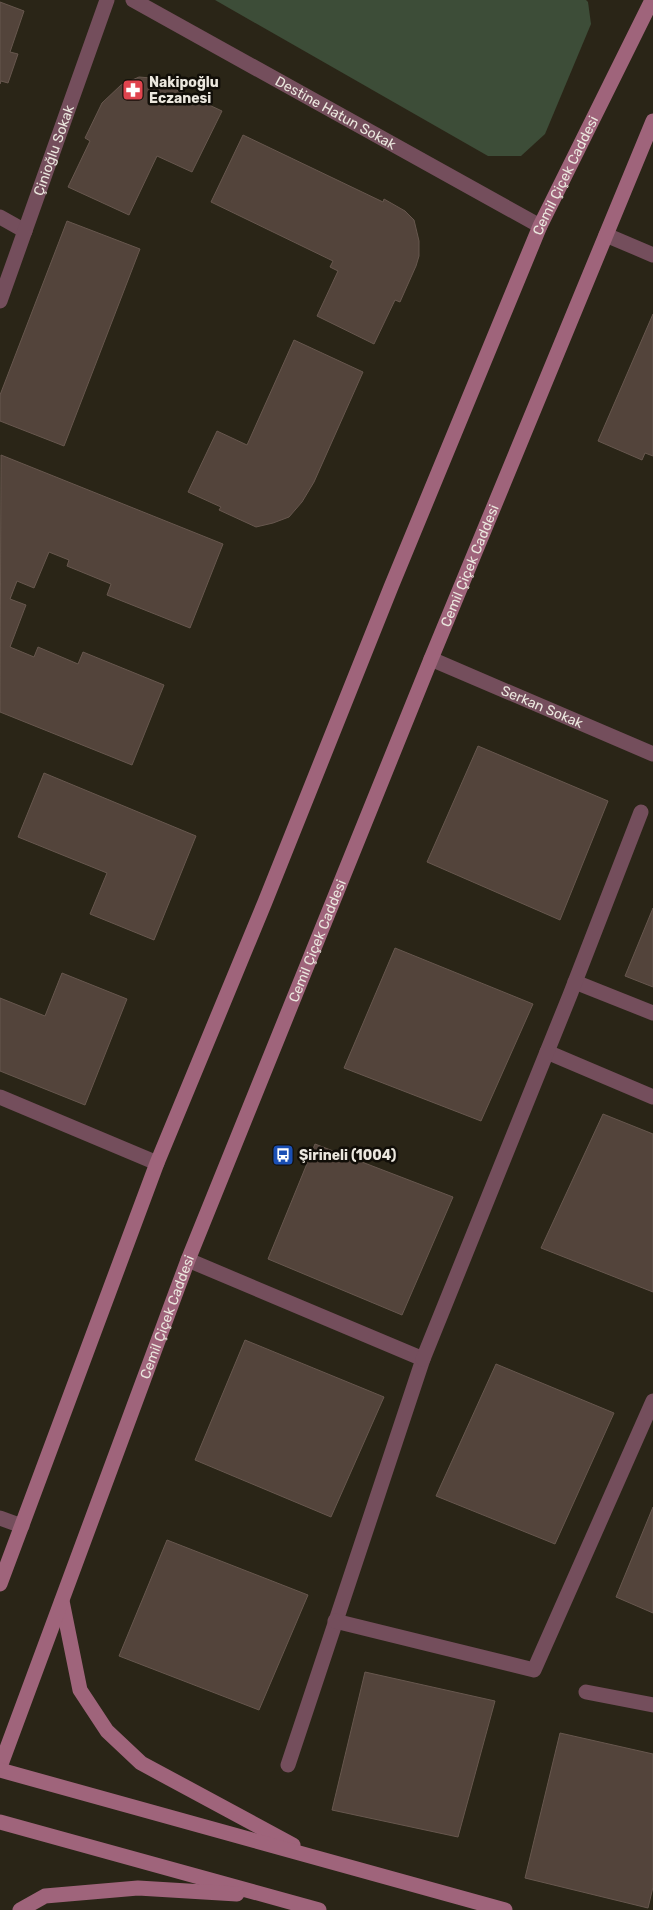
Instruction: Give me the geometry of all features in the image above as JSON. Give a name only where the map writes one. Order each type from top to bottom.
[{"type":"street","name":"Çinioğlu Sokak","points":[[0,301],[107,0]]},
{"type":"street","name":"Destine Hatun Sokak","points":[[133,0],[540,226]]},
{"type":"street","name":"Cemil Çiçek Caddesi","points":[[0,1584],[158,1163],[266,902],[391,587],[540,226],[648,1]]},
{"type":"street","name":"Cemil Çiçek Caddesi","points":[[0,1769],[188,1260],[431,659],[653,121]]},
{"type":"street","points":[[0,217],[25,231]]},
{"type":"street","points":[[606,235],[653,255]]},
{"type":"street","name":"Serkan Sokak","points":[[431,659],[653,754]]},
{"type":"street","points":[[288,1765],[423,1359],[575,982],[641,812]]},
{"type":"street","points":[[575,982],[653,1013]]},
{"type":"street","points":[[547,1052],[653,1097]]},
{"type":"street","points":[[0,1097],[158,1163]]},
{"type":"street","points":[[188,1260],[423,1359]]},
{"type":"street","points":[[335,1621],[534,1670],[653,1401]]},
{"type":"street","points":[[0,1518],[22,1526]]},
{"type":"street","points":[[62,1600],[80,1690],[107,1731],[142,1763],[316,1858]]},
{"type":"street","points":[[586,1692],[653,1705]]},
{"type":"street","points":[[0,1769],[505,1910]]},
{"type":"street","points":[[0,1822],[319,1910]]},
{"type":"street","points":[[20,1910],[45,1896],[138,1888],[266,1895]]},
{"type":"green space","points":[[215,0],[586,0],[588,2],[591,24],[545,134],[521,156],[488,156]]},
{"type":"building","points":[[0,2],[24,11],[10,52],[18,54],[8,83],[1,81],[0,84]]},
{"type":"building","points":[[139,77],[151,78],[222,111],[192,172],[157,156],[129,215],[68,187],[90,141],[85,138],[102,103],[121,85]]},
{"type":"building","points":[[243,135],[383,202],[384,199],[405,211],[414,220],[419,241],[419,256],[416,266],[400,302],[395,300],[374,344],[317,316],[338,271],[330,267],[333,261],[211,202]]},
{"type":"building","points":[[67,221],[140,249],[64,446],[0,421],[0,395]]},
{"type":"building","points":[[653,314],[653,456],[645,453],[642,460],[598,441]]},
{"type":"building","points":[[294,340],[363,372],[314,482],[302,502],[289,517],[256,527],[219,510],[221,507],[188,492],[217,431],[247,445]]},
{"type":"building","points":[[1,455],[223,544],[190,628],[107,595],[111,584],[67,566],[69,560],[49,552],[34,588],[17,581],[10,599],[26,605],[10,647],[34,657],[38,647],[78,664],[83,652],[164,685],[132,765],[0,712]]},
{"type":"building","points":[[478,746],[608,801],[560,920],[427,862]]},
{"type":"building","points":[[44,773],[196,836],[154,940],[90,914],[107,873],[18,837]]},
{"type":"building","points":[[653,908],[653,987],[625,976]]},
{"type":"building","points":[[395,948],[533,1004],[481,1121],[344,1068]]},
{"type":"building","points":[[62,973],[127,999],[85,1105],[0,1071],[0,998],[45,1016]]},
{"type":"building","points":[[603,1114],[653,1134],[653,1292],[541,1248]]},
{"type":"building","points":[[315,1144],[453,1197],[402,1315],[268,1259]]},
{"type":"building","points":[[245,1340],[384,1397],[331,1517],[195,1460]]},
{"type":"building","points":[[496,1364],[614,1413],[555,1544],[436,1496]]},
{"type":"building","points":[[653,1507],[653,1613],[616,1597]]},
{"type":"building","points":[[167,1540],[308,1595],[259,1710],[119,1656]]},
{"type":"building","points":[[365,1672],[495,1701],[458,1837],[332,1810]]},
{"type":"building","points":[[560,1733],[653,1754],[653,1887],[648,1908],[525,1878]]},
{"type":"place","name":"Nakipoğlu Eczanesi","points":[[133,90]]},
{"type":"place","name":"Şirineli (1004)","points":[[283,1155]]}]
